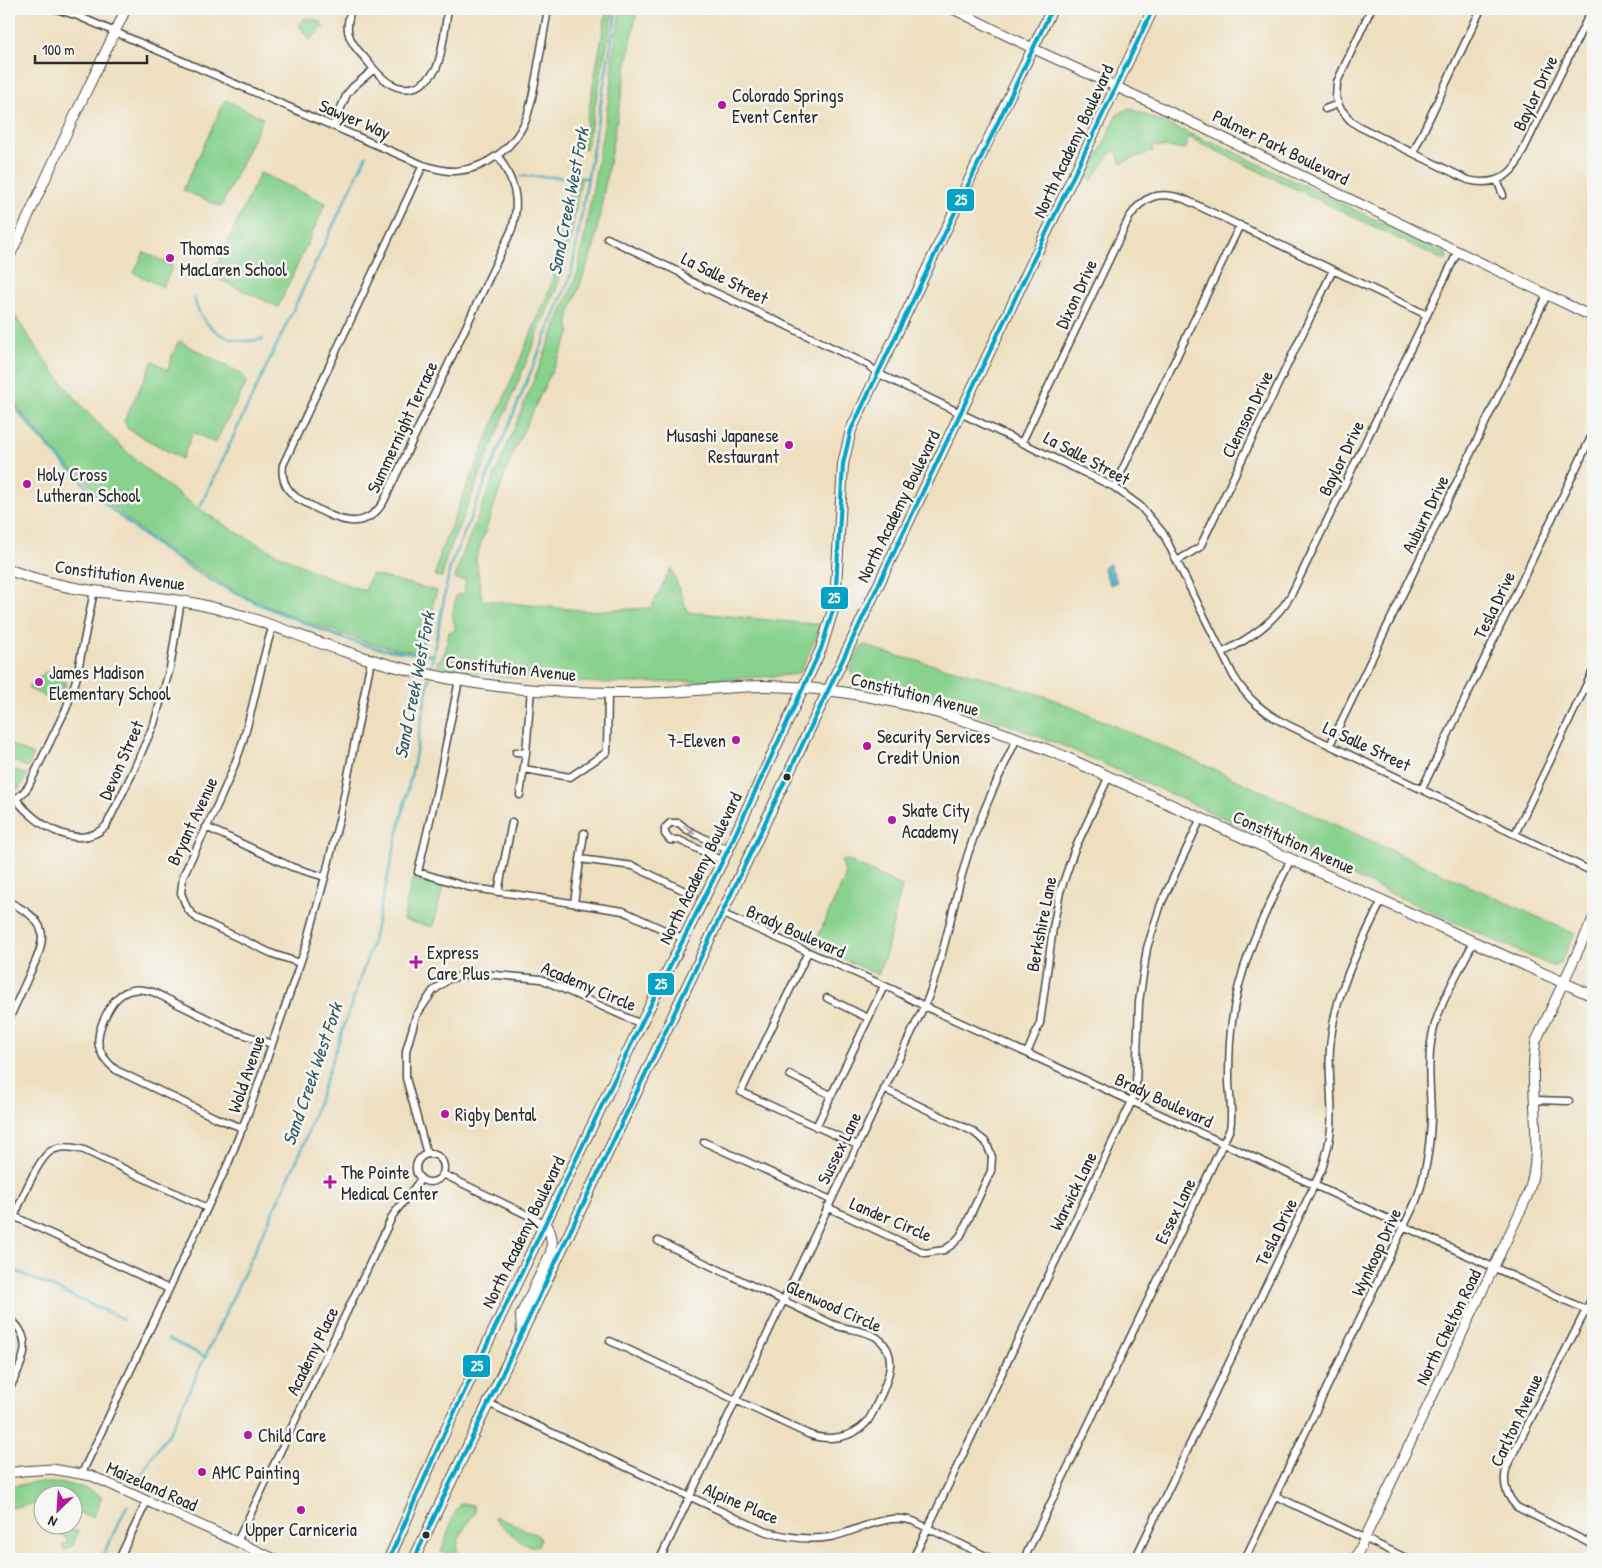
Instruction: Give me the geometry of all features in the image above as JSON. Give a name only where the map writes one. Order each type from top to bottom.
[{"type":"main road","points":[[9,258],[126,9]]},
{"type":"main road","name":"Palmer Park Boulevard","points":[[953,9],[1593,317]]},
{"type":"main road","name":"North Academy Boulevard","points":[[389,1559],[443,1436],[641,1024],[728,850],[821,649],[832,610],[836,586],[842,480],[851,430],[1052,9]]},
{"type":"main road","name":"North Academy Boulevard","points":[[414,1559],[1153,9]]},
{"type":"main road","name":"Constitution Avenue","points":[[9,570],[47,582],[94,591],[181,600],[242,615],[371,660],[416,672],[459,680],[531,689],[608,693],[666,692],[762,686],[804,688],[829,690],[894,701],[1017,738],[1109,776],[1593,996]]},
{"type":"main road","name":"North Chelton Road","points":[[1355,1559],[1495,1268],[1533,1181],[1535,1161],[1534,1058],[1536,1040],[1593,919]]},
{"type":"main road","points":[[522,1332],[521,1315],[551,1253],[553,1244],[550,1229],[546,1224]]},
{"type":"main road","name":"Maizeland Road","points":[[9,1473],[23,1470],[52,1469],[82,1473],[147,1500],[275,1559]]},
{"type":"street","name":"Sawyer Way","points":[[56,9],[78,16],[422,165],[439,170],[462,170],[482,164],[498,155],[510,144],[525,121],[530,105],[548,9]]},
{"type":"street","points":[[351,9],[348,27],[350,38],[373,70],[384,81],[402,89],[416,86],[428,79],[436,68],[448,9]]},
{"type":"street","points":[[1371,9],[1340,74],[1336,91],[1338,104],[1344,114],[1358,126],[1468,180],[1484,182],[1497,180],[1503,195]]},
{"type":"street","points":[[1414,153],[1481,9]]},
{"type":"street","name":"Baylor Drive","points":[[1497,180],[1512,171],[1521,158],[1592,9]]},
{"type":"street","points":[[333,126],[347,94],[373,70]]},
{"type":"street","points":[[1325,109],[1338,104]]},
{"type":"street","name":"Summernight Terrace","points":[[422,165],[283,465],[282,477],[291,494],[342,520],[356,522],[364,520],[376,512],[384,502],[512,229],[517,205],[515,190],[511,178],[498,155]]},
{"type":"street","name":"Dixon Drive","points":[[1022,442],[1135,208],[1141,202],[1157,195],[1166,194],[1184,199],[1426,315]]},
{"type":"street","points":[[1114,487],[1240,225]]},
{"type":"street","name":"La Salle Street","points":[[607,238],[679,272],[690,281],[863,362],[877,373],[1114,487],[1133,500],[1149,515],[1163,533],[1239,685],[1257,706],[1278,720],[1593,872]]},
{"type":"street","name":"Baylor Drive","points":[[1222,653],[1261,629],[1278,613],[1291,595],[1458,251]]},
{"type":"street","name":"Clemson Drive","points":[[1177,560],[1200,547],[1333,270]]},
{"type":"street","name":"Auburn Drive","points":[[1330,745],[1548,295]]},
{"type":"street","name":"Tesla Drive","points":[[1422,789],[1593,433]]},
{"type":"street","points":[[9,804],[33,780],[70,697],[80,666],[94,591]]},
{"type":"street","name":"Devon Street","points":[[16,799],[30,816],[70,836],[87,837],[101,831],[106,826],[154,724],[170,668],[181,600]]},
{"type":"street","name":"Bryant Avenue","points":[[273,625],[264,652],[251,713],[241,747],[183,876],[181,893],[187,908],[198,919],[273,954],[300,963]]},
{"type":"street","name":"Wold Avenue","points":[[82,1473],[243,1128],[300,963],[325,877],[340,816],[371,660]]},
{"type":"street","points":[[1515,834],[1593,671]]},
{"type":"street","points":[[459,680],[418,872],[468,887],[623,911],[684,938]]},
{"type":"street","points":[[520,795],[526,753],[531,689]]},
{"type":"street","points":[[524,769],[570,777],[607,752],[608,693]]},
{"type":"street","name":"Sussex Lane","points":[[660,1559],[924,1006],[937,971],[976,828],[1017,738]]},
{"type":"street","points":[[516,752],[526,753]]},
{"type":"street","name":"Berkshire Lane","points":[[1027,1054],[1040,1023],[1053,928],[1064,879],[1074,852],[1109,776]]},
{"type":"street","name":"Warwick Lane","points":[[912,1559],[1132,1101],[1136,1084],[1138,1002],[1147,948],[1161,904],[1201,818]]},
{"type":"street","points":[[498,892],[512,822]]},
{"type":"street","points":[[722,861],[679,840],[670,840],[665,834],[666,828],[670,823],[679,823],[686,829],[728,850]]},
{"type":"street","points":[[206,827],[292,867],[325,877]]},
{"type":"street","points":[[574,903],[584,833]]},
{"type":"street","points":[[580,859],[633,866],[687,892]]},
{"type":"street","name":"Essex Lane","points":[[1024,1559],[1224,1144],[1231,1121],[1230,1047],[1233,1013],[1240,980],[1251,945],[1291,859]]},
{"type":"street","name":"Tesla Drive","points":[[1135,1559],[1315,1185],[1325,1159],[1331,1129],[1330,1048],[1336,1010],[1343,984],[1382,900]]},
{"type":"street","points":[[9,1019],[42,949],[41,932],[35,919],[12,904]]},
{"type":"street","name":"Brady Boulevard","points":[[723,914],[884,986],[1027,1054],[1590,1312]]},
{"type":"street","name":"Wynkoop Drive","points":[[1245,1559],[1420,1192],[1428,1155],[1431,1119],[1430,1053],[1432,1034],[1439,1013],[1474,941]]},
{"type":"street","points":[[808,952],[741,1092],[857,1146]]},
{"type":"street","name":"Academy Circle","points":[[427,1154],[406,1078],[406,1051],[416,1016],[433,991],[449,978],[472,973],[541,979],[641,1024]]},
{"type":"street","points":[[816,1127],[884,986]]},
{"type":"street","points":[[243,1128],[216,1118],[116,1070],[101,1055],[98,1047],[100,1028],[111,1004],[116,999],[130,990],[144,990],[153,992],[233,1031],[272,1044]]},
{"type":"street","points":[[827,998],[868,1018]]},
{"type":"street","points":[[790,1075],[831,1095]]},
{"type":"street","name":"Lander Circle","points":[[827,1208],[925,1253],[944,1250],[961,1235],[991,1171],[992,1157],[986,1142],[972,1131],[884,1089]]},
{"type":"street","points":[[1535,1100],[1569,1101]]},
{"type":"street","points":[[704,1142],[831,1200]]},
{"type":"street","points":[[9,1229],[12,1215],[40,1162],[50,1151],[66,1147],[84,1150],[207,1208]]},
{"type":"street","points":[[427,1154],[437,1155],[444,1164],[443,1174],[436,1181],[430,1182],[421,1179],[416,1170],[416,1165],[427,1154]]},
{"type":"street","points":[[443,1174],[546,1224]]},
{"type":"street","name":"Academy Place","points":[[237,1542],[393,1215],[421,1179]]},
{"type":"street","points":[[12,1215],[169,1289]]},
{"type":"street","name":"Glenwood Circle","points":[[610,1340],[817,1438],[829,1439],[854,1432],[867,1421],[886,1384],[890,1372],[889,1354],[882,1342],[875,1337],[835,1325],[658,1241]]},
{"type":"street","name":"Carlton Avenue","points":[[1593,1296],[1590,1312],[1507,1466],[1504,1482],[1507,1494],[1517,1507],[1593,1545]]},
{"type":"street","points":[[9,1318],[20,1330],[24,1338],[25,1348],[21,1364],[9,1390]]},
{"type":"street","name":"Alpine Place","points":[[488,1403],[764,1531],[796,1538],[819,1538],[830,1537],[894,1518],[906,1519],[992,1559]]},
{"type":"street","points":[[1276,1496],[1408,1559]]},
{"type":"street","points":[[119,1559],[147,1500]]},
{"type":"green space","points":[[607,9],[614,9],[586,150],[582,146]]},
{"type":"green space","points":[[621,9],[637,9],[594,246],[568,318],[570,333],[511,457],[476,558],[482,600],[589,611],[651,608],[671,568],[688,612],[821,625],[801,671],[797,674],[653,683],[617,683],[509,677],[437,666],[437,661],[445,652],[449,632],[455,631],[453,613],[456,595],[464,594],[466,580],[455,579],[461,558],[578,272],[612,81],[612,59]]},
{"type":"green space","points":[[305,18],[320,21],[323,27],[309,41],[299,25]]},
{"type":"green space","points":[[225,100],[263,118],[221,207],[183,190]]},
{"type":"green space","points":[[1129,108],[1209,142],[1211,141],[1446,254],[1447,258],[1445,261],[1188,137],[1186,149],[1152,146],[1153,151],[1121,163],[1116,150],[1111,153],[1092,180],[1088,178],[1117,115]]},
{"type":"green space","points":[[260,173],[326,203],[278,307],[212,276]]},
{"type":"green space","points":[[571,180],[581,180],[565,267],[446,558],[442,577],[435,576],[441,550],[551,285]]},
{"type":"green space","points":[[144,252],[173,266],[163,287],[134,273]]},
{"type":"green space","points":[[9,306],[47,363],[92,417],[125,450],[160,480],[198,508],[278,554],[320,574],[365,591],[371,574],[437,591],[433,604],[434,620],[426,621],[422,652],[369,643],[296,618],[241,595],[179,558],[150,538],[121,514],[58,456],[9,397]]},
{"type":"green space","points":[[179,341],[242,374],[247,382],[215,443],[193,432],[182,459],[128,429],[124,421],[153,361],[168,370]]},
{"type":"green space","points":[[866,645],[885,653],[979,676],[1050,698],[1191,759],[1575,934],[1560,963],[1557,966],[1552,966],[1064,746],[1001,722],[898,688],[853,676],[850,669],[861,647]]},
{"type":"green space","points":[[46,672],[66,682],[59,703],[27,688]]},
{"type":"green space","points":[[9,744],[33,755],[28,768],[9,759]]},
{"type":"green space","points":[[9,767],[28,775],[19,788],[9,796]]},
{"type":"green space","points":[[847,860],[902,886],[886,953],[878,975],[814,945],[846,875],[841,861]]},
{"type":"green space","points":[[412,879],[443,887],[433,927],[403,920]]},
{"type":"green space","points":[[30,1483],[58,1483],[77,1486],[32,1486],[32,1505],[9,1508],[9,1487]]},
{"type":"green space","points":[[82,1488],[102,1497],[93,1517],[82,1514]]},
{"type":"green space","points":[[461,1503],[473,1505],[475,1512],[461,1534],[454,1558],[441,1552],[454,1515]]},
{"type":"green space","points":[[495,1516],[537,1535],[540,1540],[538,1545],[527,1545],[521,1542],[495,1520]]},
{"type":"green space","points":[[62,1536],[77,1536],[72,1547],[64,1550],[62,1545],[68,1539]]},
{"type":"water","points":[[1110,564],[1117,582],[1110,585],[1103,567]]},
{"type":"waterway","name":"Sand Creek West Fork","points":[[430,672],[450,567],[571,275],[617,9]]},
{"type":"waterway","points":[[200,507],[366,156]]},
{"type":"waterway","points":[[521,176],[588,178]]},
{"type":"waterway","points":[[194,297],[203,318],[219,333],[239,340],[263,339]]},
{"type":"waterway","points":[[9,400],[56,455],[107,505],[135,529],[194,570],[252,601],[337,636],[384,649],[433,655]]},
{"type":"waterway","name":"Sand Creek West Fork","points":[[138,1482],[152,1457],[170,1432],[302,1149],[372,944],[414,763],[429,678]]},
{"type":"waterway","name":"Sand Creek West Fork","points":[[9,1268],[123,1319]]},
{"type":"waterway","name":"Sand Creek West Fork","points":[[168,1339],[206,1357]]},
{"type":"waterway","name":"Sand Creek West Fork","points":[[101,1559],[127,1506]]},
{"type":"transit line","name":"25","points":[[389,1559],[443,1436],[641,1024],[728,850],[821,649],[833,610],[843,464],[851,430],[1052,9]]},
{"type":"transit line","name":"25","points":[[414,1559],[1153,9]]},
{"type":"place","name":"Colorado Springs Event Center","points":[[722,105]]},
{"type":"place","name":"Thomas MacLaren School","points":[[170,258]]},
{"type":"place","name":"Musashi Japanese Restaurant","points":[[789,445]]},
{"type":"place","name":"Holy Cross Lutheran School","points":[[27,484]]},
{"type":"place","name":"James Madison Elementary School","points":[[39,682]]},
{"type":"place","name":"7-Eleven","points":[[736,740]]},
{"type":"place","name":"Security Services Credit Union","points":[[867,746]]},
{"type":"place","name":"Skate City Academy","points":[[892,820]]},
{"type":"place","name":"Express Care Plus","points":[[416,962]]},
{"type":"place","name":"Rigby Dental","points":[[445,1114]]},
{"type":"place","name":"The Pointe Medical Center","points":[[330,1182]]},
{"type":"place","name":"Child Care","points":[[248,1435]]},
{"type":"place","name":"AMC Painting","points":[[202,1472]]},
{"type":"place","name":"Upper Carniceria","points":[[301,1510]]}]
